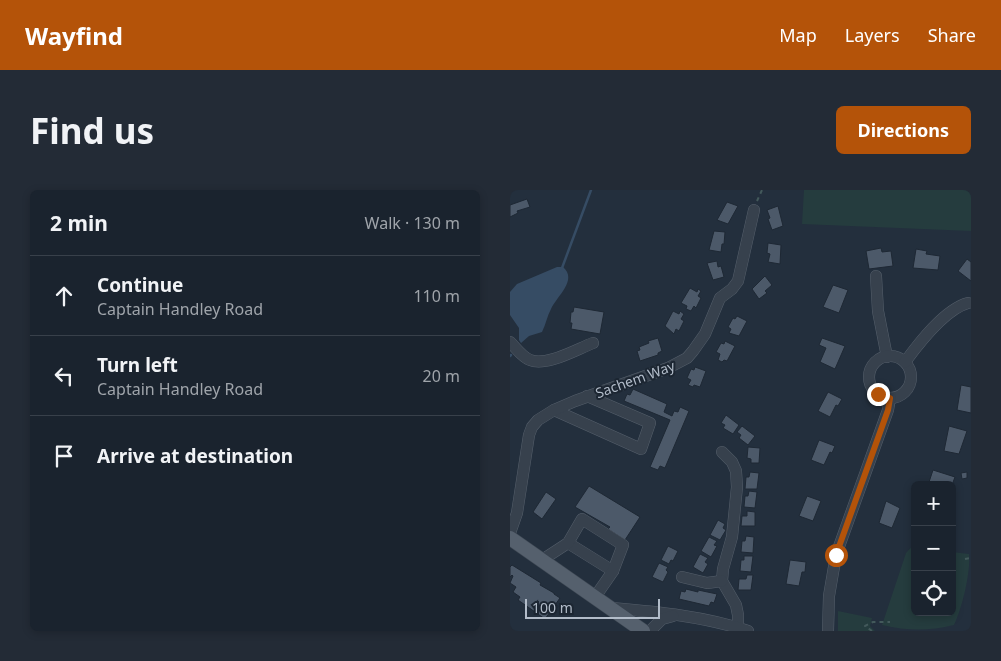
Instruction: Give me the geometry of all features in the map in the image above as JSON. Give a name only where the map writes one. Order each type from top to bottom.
[{"type":"main road","points":[[510,538],[643,631]]},
{"type":"street","name":"Sachem Way","points":[[510,533],[517,513],[529,435],[532,427],[538,420],[554,410],[587,396],[668,368],[687,358],[705,334],[720,298],[732,290],[738,281],[754,210]]},
{"type":"street","points":[[876,276],[878,311],[887,357]]},
{"type":"street","points":[[905,362],[922,339],[958,306],[968,303]]},
{"type":"street","points":[[510,342],[526,358],[537,362],[549,360],[593,343]]},
{"type":"street","points":[[887,357],[895,357],[905,362],[911,373],[909,386],[903,394],[890,398],[878,394],[872,387],[869,379],[870,370],[875,363],[887,357]]},
{"type":"street","points":[[554,410],[641,449],[650,423],[587,396]]},
{"type":"street","points":[[828,631],[829,596],[836,555],[868,462],[885,420],[890,398]]},
{"type":"street","points":[[722,452],[732,462],[736,471],[737,487],[732,537],[723,569],[722,581],[736,605],[743,629]]},
{"type":"street","points":[[542,560],[568,543],[582,519],[623,545],[613,571],[595,597]]},
{"type":"street","points":[[568,543],[613,571]]},
{"type":"street","points":[[682,577],[707,583],[722,581]]},
{"type":"street","points":[[611,608],[681,615],[743,629]]},
{"type":"street","points":[[650,631],[662,619],[681,615]]},
{"type":"path","points":[[965,559],[971,558]]},
{"type":"path","points":[[872,631],[865,626],[873,622],[890,622]]},
{"type":"green space","points":[[804,190],[971,190],[971,231],[802,224]]},
{"type":"green space","points":[[911,547],[911,616],[956,616],[956,552],[969,554],[969,570],[965,590],[954,625],[918,630],[882,625],[906,553]]},
{"type":"green space","points":[[838,611],[872,618],[870,626],[875,631],[838,631]]},
{"type":"water","points":[[557,267],[563,267],[567,272],[568,277],[565,288],[548,314],[542,332],[529,336],[521,343],[519,340],[519,328],[510,315],[510,292],[517,284]]},
{"type":"building","points":[[527,199],[530,207],[517,211],[518,213],[510,217],[510,205]]},
{"type":"building","points":[[727,202],[738,206],[728,224],[717,220]]},
{"type":"building","points":[[778,206],[783,226],[772,230],[767,210]]},
{"type":"building","points":[[714,231],[725,232],[721,252],[709,250]]},
{"type":"building","points":[[768,243],[781,245],[780,264],[768,262],[770,254],[767,253]]},
{"type":"building","points":[[881,248],[882,252],[891,251],[893,266],[869,269],[866,251]]},
{"type":"building","points":[[916,249],[927,251],[926,254],[940,256],[938,270],[913,268]]},
{"type":"building","points":[[967,259],[971,262],[971,281],[958,271]]},
{"type":"building","points":[[717,261],[718,267],[721,266],[724,277],[713,280],[707,263]]},
{"type":"building","points":[[765,276],[772,285],[765,291],[767,293],[759,299],[752,289]]},
{"type":"building","points":[[833,285],[848,290],[839,313],[823,307]]},
{"type":"building","points":[[690,288],[697,292],[698,289],[701,291],[698,296],[701,298],[696,308],[694,306],[691,311],[686,309],[687,306],[681,303]]},
{"type":"building","points":[[574,307],[604,312],[600,334],[571,329],[571,312],[573,312]]},
{"type":"building","points":[[673,311],[679,314],[680,311],[684,314],[681,319],[684,321],[679,331],[676,329],[674,334],[665,326]]},
{"type":"building","points":[[737,316],[747,321],[739,336],[729,333],[731,329],[728,327],[733,318],[735,319]]},
{"type":"building","points":[[658,338],[662,351],[658,355],[640,361],[637,351],[640,350],[639,347],[649,343],[648,341]]},
{"type":"building","points":[[822,338],[845,346],[835,369],[820,362],[826,348],[819,345]]},
{"type":"building","points":[[725,341],[735,346],[727,361],[724,360],[722,362],[718,360],[720,354],[716,352],[721,343],[724,344]]},
{"type":"building","points":[[695,367],[706,371],[700,387],[688,385],[691,380],[687,378],[691,369],[694,370]]},
{"type":"building","points":[[961,385],[971,387],[971,413],[957,410]]},
{"type":"building","points":[[633,389],[667,404],[664,412],[672,416],[674,411],[678,412],[680,407],[689,411],[665,468],[660,466],[658,470],[650,467],[670,420],[624,401],[627,394],[630,395]]},
{"type":"building","points":[[828,392],[842,399],[838,406],[836,405],[830,417],[818,411]]},
{"type":"building","points":[[726,415],[739,425],[733,434],[723,428],[725,425],[721,423]]},
{"type":"building","points":[[742,426],[755,436],[748,445],[739,438],[741,435],[737,432]]},
{"type":"building","points":[[949,426],[967,431],[959,454],[944,451]]},
{"type":"building","points":[[819,440],[835,446],[824,465],[811,460]]},
{"type":"building","points":[[748,447],[760,448],[759,463],[751,463],[751,459],[747,458]]},
{"type":"building","points":[[933,470],[955,477],[954,481],[929,481]]},
{"type":"building","points":[[750,472],[759,473],[757,489],[745,489],[746,477],[749,477]]},
{"type":"building","points":[[967,472],[967,478],[962,479],[961,473]]},
{"type":"building","points":[[589,486],[640,517],[625,540],[608,529],[610,527],[575,507]]},
{"type":"building","points":[[749,491],[757,492],[755,508],[744,507],[745,496],[748,496]]},
{"type":"building","points":[[546,492],[556,499],[542,519],[533,512]]},
{"type":"building","points":[[807,496],[821,501],[813,521],[799,516]]},
{"type":"building","points":[[886,501],[900,508],[892,528],[879,523]]},
{"type":"building","points":[[747,511],[755,512],[755,526],[741,526],[742,516],[747,516]]},
{"type":"building","points":[[718,520],[725,524],[723,528],[726,530],[720,540],[710,535]]},
{"type":"building","points":[[746,536],[754,537],[753,553],[741,552],[742,541],[745,541]]},
{"type":"building","points":[[709,537],[717,541],[714,545],[717,546],[711,557],[701,551]]},
{"type":"building","points":[[668,546],[678,551],[673,561],[671,560],[669,564],[661,560]]},
{"type":"building","points":[[700,554],[708,558],[705,562],[708,564],[703,573],[693,567]]},
{"type":"building","points":[[744,556],[753,556],[751,572],[740,571],[741,560],[744,560]]},
{"type":"building","points":[[790,560],[806,562],[805,572],[802,572],[799,586],[786,584]]},
{"type":"building","points":[[659,563],[668,567],[666,570],[668,572],[663,582],[652,577]]},
{"type":"building","points":[[512,565],[541,583],[540,585],[560,598],[555,605],[558,606],[553,614],[550,612],[545,619],[518,600],[520,597],[513,592],[516,587],[510,583],[513,576],[510,577],[510,567]]},
{"type":"building","points":[[747,575],[753,575],[751,590],[738,590],[739,579],[746,579]]},
{"type":"building","points":[[686,589],[717,594],[714,603],[711,602],[709,606],[679,599],[681,591],[685,592]]},
{"type":"waterway","points":[[562,268],[591,190]]},
{"type":"route","points":[[836,555],[890,405],[890,398],[885,398],[878,394]]}]
